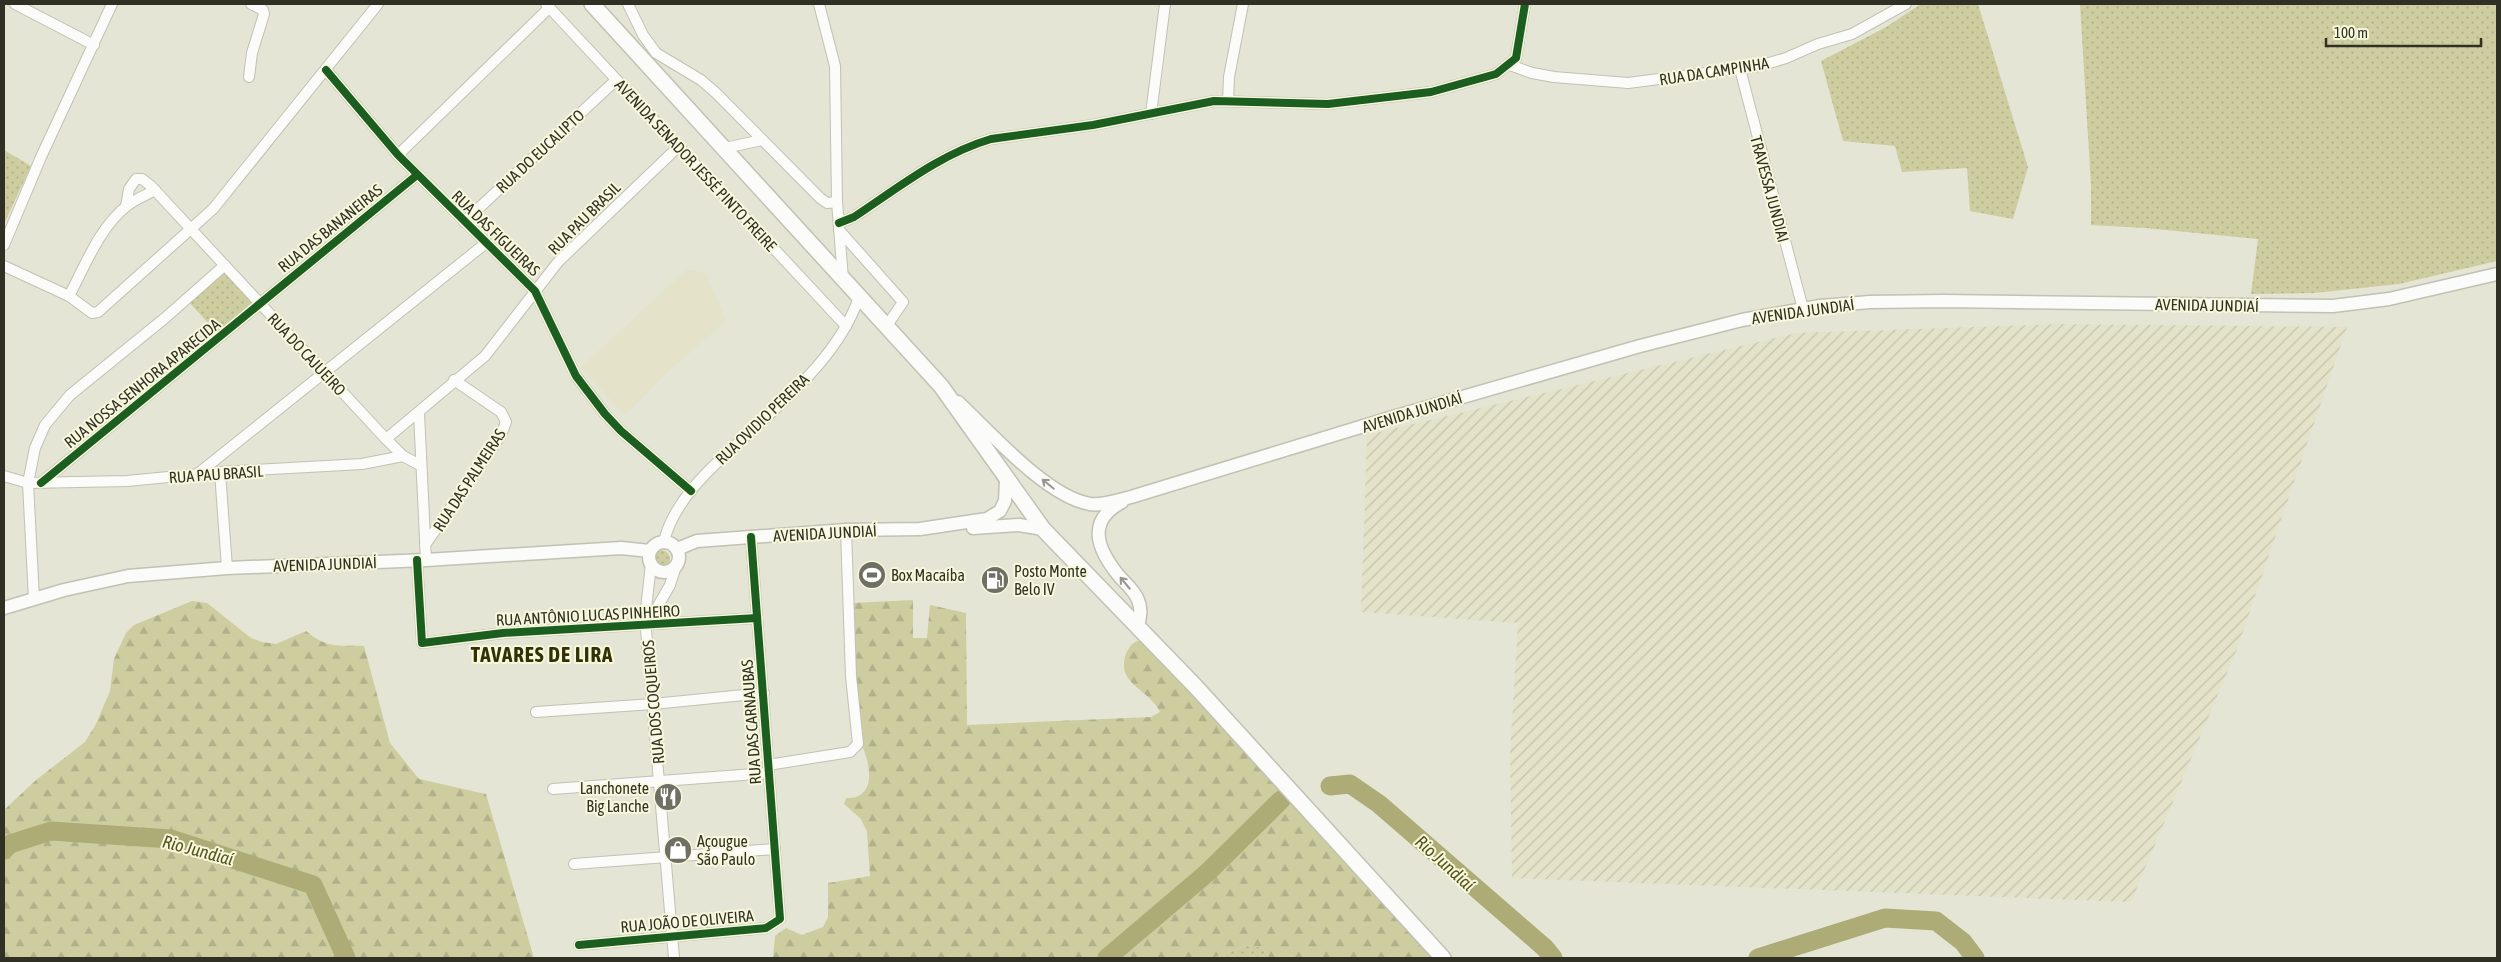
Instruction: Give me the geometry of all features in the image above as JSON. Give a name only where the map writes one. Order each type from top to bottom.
[{"type":"highway","points":[[592,4],[651,58],[725,148],[940,386],[1043,529],[1138,627],[1326,828],[1443,958]]},
{"type":"main road","name":"AVENIDA JUNDIAÍ","points":[[940,386],[1022,463],[1060,493],[1073,500],[1092,505],[1131,497],[1393,417],[1640,346],[1742,320],[1803,309],[1870,302],[1944,301],[2333,306],[2390,299],[2497,274]]},
{"type":"main road","name":"AVENIDA JUNDIAÍ","points":[[945,526],[959,522],[987,519],[995,515],[1005,500],[1006,480]]},
{"type":"main road","name":"AVENIDA JUNDIAÍ","points":[[1131,497],[1105,514],[1098,525],[1099,536],[1109,563],[1138,598],[1141,615],[1138,627]]},
{"type":"main road","name":"AVENIDA JUNDIAÍ","points":[[678,549],[697,541],[846,530],[945,526],[968,529],[1019,525],[1043,529]]},
{"type":"main road","points":[[664,541],[672,543],[678,549],[680,558],[676,566],[671,570],[662,572],[651,564],[650,550],[655,544],[664,541]]},
{"type":"main road","name":"AVENIDA JUNDIAÍ","points":[[4,608],[101,580],[128,576],[227,568],[422,560],[621,548],[650,550]]},
{"type":"street","points":[[15,4],[94,45]]},
{"type":"street","points":[[4,245],[41,157],[112,4]]},
{"type":"street","points":[[249,77],[252,53],[264,15],[262,10],[251,4]]},
{"type":"street","points":[[4,266],[69,296],[92,313],[98,312],[213,209],[378,4]]},
{"type":"street","points":[[628,4],[643,35],[651,58],[701,80],[820,198],[827,203],[837,202]]},
{"type":"street","points":[[819,4],[835,66],[837,202],[844,280]]},
{"type":"street","points":[[1151,114],[1166,4]]},
{"type":"street","points":[[1228,101],[1229,77],[1243,4]]},
{"type":"street","points":[[839,226],[933,165],[975,144],[991,139],[1151,114],[1201,103],[1228,101],[1301,105],[1388,98],[1458,86],[1496,74],[1516,58],[1520,47],[1525,4]]},
{"type":"street","name":"RUA DA CAMPINHA","points":[[1510,64],[1532,73],[1554,77],[1628,82],[1740,69],[1773,63],[1818,44],[1836,40],[1872,24],[1906,4]]},
{"type":"street","points":[[398,154],[548,6]]},
{"type":"street","name":"AVENIDA SENADOR JESSÉ PINTO FREIRE","points":[[548,6],[846,326]]},
{"type":"street","name":"TRAVESSA JUNDIAI","points":[[1740,69],[1803,309]]},
{"type":"street","name":"RUA DAS FIGUEIRAS","points":[[326,70],[417,175],[535,290],[565,356],[589,396],[621,431],[690,491]]},
{"type":"street","name":"RUA DO EUCALIPTO","points":[[464,222],[616,80]]},
{"type":"street","points":[[725,148],[762,140]]},
{"type":"street","name":"RUA PAU BRASIL","points":[[386,439],[438,397],[454,380],[471,370],[485,356],[535,290],[582,237],[678,147]]},
{"type":"street","name":"RUA DAS BANANEIRAS","points":[[260,303],[417,175]]},
{"type":"street","name":"RUA DO CAJUEIRO","points":[[126,206],[129,189],[136,179],[142,179],[191,228],[386,439],[403,456],[420,465]]},
{"type":"street","points":[[69,296],[106,230],[126,206],[157,192]]},
{"type":"street","points":[[839,226],[903,302],[886,326]]},
{"type":"street","points":[[194,476],[486,243]]},
{"type":"street","points":[[34,599],[28,483],[40,434],[60,405],[225,265]]},
{"type":"street","name":"RUA OVIDIO PEREIRA","points":[[664,541],[675,515],[690,491],[716,463],[801,384],[846,326],[858,297]]},
{"type":"street","name":"RUA NOSSA SENHORA APARECIDA","points":[[41,483],[260,303]]},
{"type":"street","name":"RUA DAS PALMEIRAS","points":[[425,545],[470,483],[506,424],[506,418],[501,412],[454,380]]},
{"type":"street","points":[[419,412],[425,545],[422,560]]},
{"type":"street","name":"RUA PAU BRASIL","points":[[4,476],[28,483],[194,476],[220,472],[362,464],[403,456]]},
{"type":"street","points":[[220,472],[227,568]]},
{"type":"street","points":[[553,789],[660,782],[768,769],[850,752],[858,744],[851,676],[846,530]]},
{"type":"street","name":"RUA DAS CARNAUBAS","points":[[751,537],[779,904]]},
{"type":"street","name":"RUA ANTÔNIO LUCAS PINHEIRO","points":[[422,560],[422,642],[503,633],[538,632],[621,624],[646,626],[757,618]]},
{"type":"street","name":"RUA DOS COQUEIROS","points":[[651,564],[646,599],[646,626],[674,958]]},
{"type":"street","name":"RUA DOS COQUEIROS","points":[[646,626],[670,585],[676,566]]},
{"type":"street","points":[[536,712],[653,704],[764,692]]},
{"type":"street","points":[[574,864],[775,849]]},
{"type":"street","name":"RUA JOÃO DE OLIVEIRA","points":[[579,945],[672,935],[766,928],[777,923],[780,919],[779,904]]},
{"type":"shaded area","points":[[687,269],[707,274],[726,321],[669,371],[625,416],[581,367]]},
{"type":"shaded area","points":[[2061,324],[2347,327],[2237,649],[2131,902],[1512,878],[1510,753],[1518,623],[1361,612],[1367,435],[1796,333]]},
{"type":"green space","points":[[1921,4],[1978,4],[2028,167],[2013,219],[1970,211],[1967,168],[1902,172],[1895,146],[1843,141],[1821,61],[1886,27]]},
{"type":"green space","points":[[2080,4],[2497,4],[2497,261],[2399,284],[2314,293],[2251,294],[2258,239],[2145,228],[2091,225],[2091,186]]},
{"type":"green space","points":[[4,150],[31,166],[4,224]]},
{"type":"green space","points":[[223,271],[253,302],[217,333],[188,301]]},
{"type":"green space","points":[[661,550],[667,553],[670,559],[667,565],[661,568],[655,565],[652,559],[655,553]]},
{"type":"green space","points":[[913,600],[913,638],[927,638],[930,605],[966,613],[967,725],[1151,717],[1160,712],[1152,701],[1131,682],[1125,672],[1124,661],[1128,650],[1134,643],[1142,640],[1160,646],[1169,652],[1191,671],[1450,958],[1270,958],[1261,947],[1248,945],[1213,958],[773,958],[775,936],[786,928],[802,935],[823,927],[828,917],[828,883],[870,876],[867,832],[861,819],[844,804],[846,798],[857,797],[864,791],[868,784],[869,776],[866,758],[857,735],[852,603]]},
{"type":"green space","points":[[192,601],[207,603],[251,638],[262,642],[276,644],[306,631],[320,641],[334,645],[364,646],[390,743],[419,779],[486,794],[534,958],[4,958],[4,810],[36,780],[85,742],[96,724],[110,691],[114,659],[126,633],[134,625]]},
{"type":"green space","points":[[1248,945],[1261,947],[1270,958],[1213,958]]},
{"type":"waterway","name":"Rio Jundiaí","points":[[1330,786],[1350,784],[1379,804],[1545,948],[1553,958]]},
{"type":"waterway","name":"Rio Jundiaí","points":[[1107,958],[1207,873],[1281,800]]},
{"type":"waterway","name":"Rio Jundiaí","points":[[4,850],[10,844],[51,831],[171,839],[313,885],[346,958]]},
{"type":"waterway","name":"Rio Jundiaí","points":[[1758,958],[1885,918],[1936,921],[1963,942],[1975,958]]},
{"type":"cycle path","points":[[839,223],[854,217],[954,153],[991,139],[1093,125],[1214,101],[1328,104],[1431,92],[1496,74],[1516,58],[1525,4]]},
{"type":"cycle path","points":[[326,70],[398,155],[535,291],[576,376],[605,414],[621,431],[691,491]]},
{"type":"cycle path","points":[[41,483],[417,175]]},
{"type":"cycle path","points":[[579,945],[766,928],[780,919],[751,537]]},
{"type":"cycle path","points":[[417,560],[422,643],[503,633],[757,618]]},
{"type":"place","name":"Box Macaíba","points":[[872,575]]},
{"type":"place","name":"Posto Monte Belo IV","points":[[995,580]]},
{"type":"place","name":"Lanchonete Big Lanche","points":[[668,797]]},
{"type":"place","name":"Açougue São Paulo","points":[[678,850]]},
{"type":"district","name":"TAVARES DE LIRA","points":[[542,654]]}]
